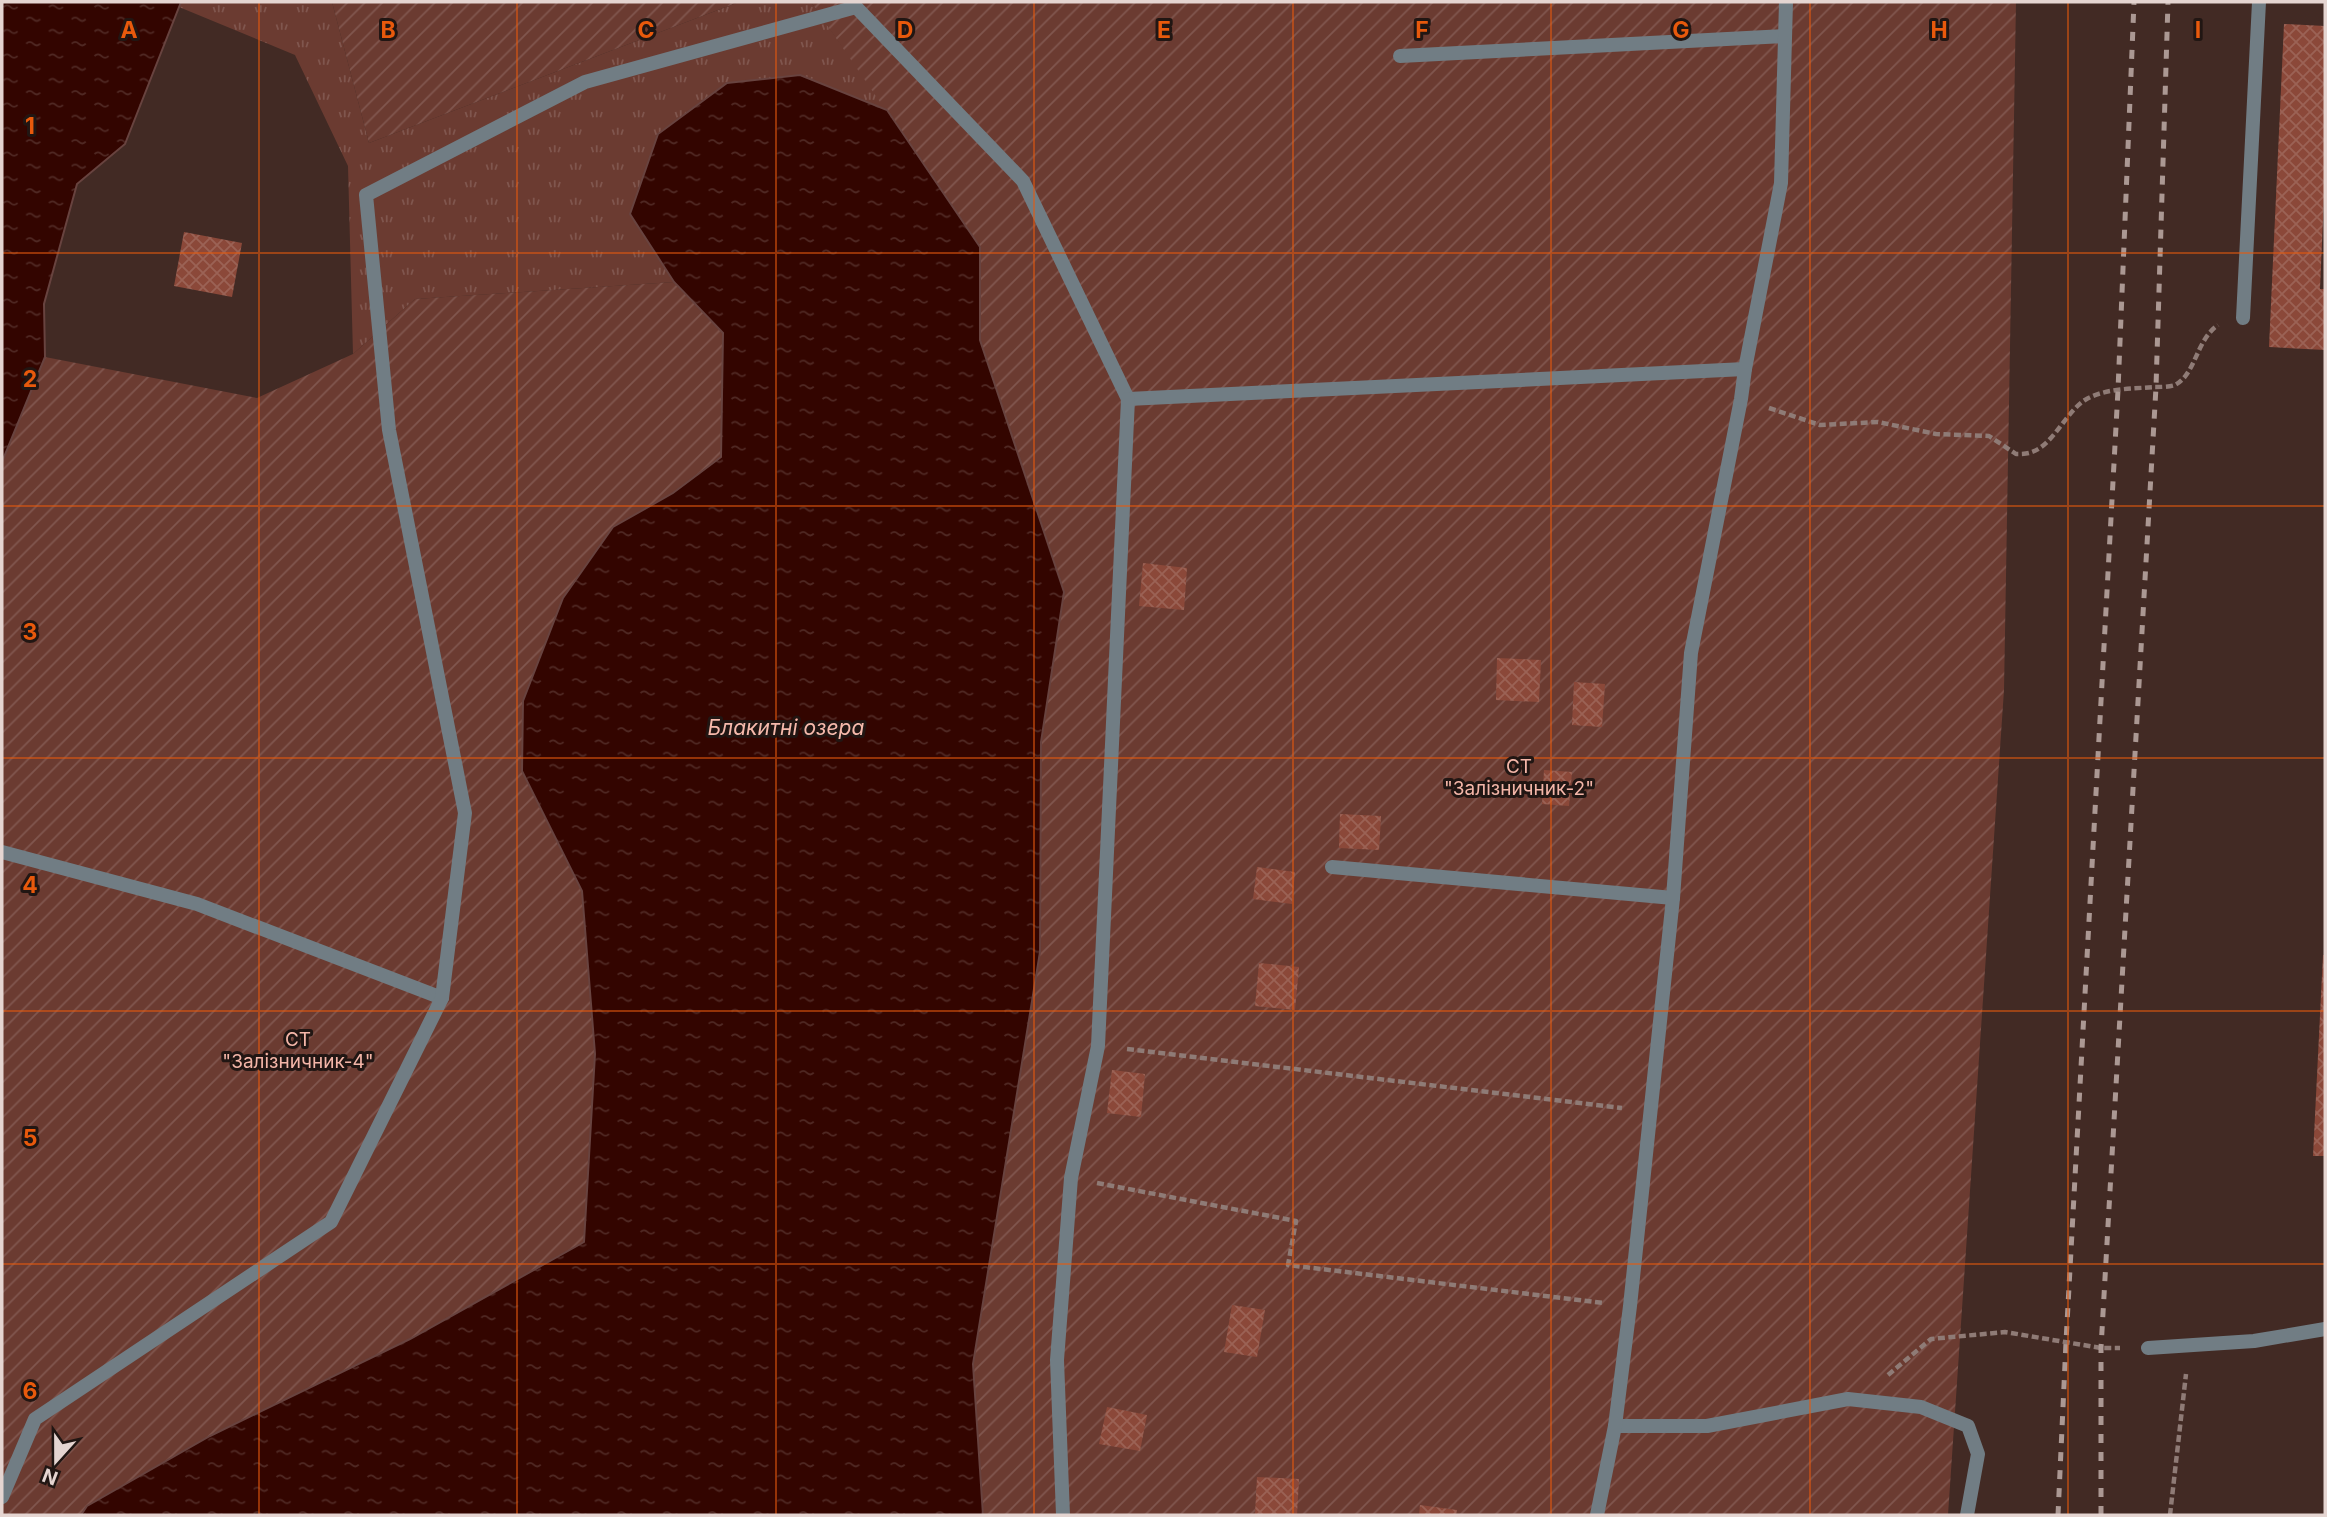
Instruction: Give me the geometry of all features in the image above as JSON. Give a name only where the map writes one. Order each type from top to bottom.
[{"type":"lane","points":[[1597,1515],[1615,1426],[1630,1306],[1672,898],[1691,653],[1781,183],[1786,2]]},
{"type":"lane","points":[[2244,318],[2259,2]]},
{"type":"lane","points":[[2,1497],[35,1419],[331,1222],[442,998],[466,813],[389,430],[366,195],[585,82],[855,4],[1023,181],[1128,399],[1098,1046],[1071,1178],[1057,1360],[1063,1515]]},
{"type":"lane","points":[[1400,56],[1785,36]]},
{"type":"lane","points":[[1128,399],[1745,369]]},
{"type":"lane","points":[[2,852],[197,904],[442,998]]},
{"type":"lane","points":[[1332,867],[1672,898]]},
{"type":"lane","points":[[2148,1348],[2254,1341],[2325,1329]]},
{"type":"lane","points":[[1615,1426],[1707,1426],[1848,1399],[1921,1407],[1968,1426],[1978,1454],[1967,1515]]},
{"type":"path","points":[[1741,399],[1820,425],[1878,422],[1936,434],[1989,436],[2016,454],[2033,452],[2053,435],[2073,409],[2087,399],[2103,392],[2174,385],[2188,373],[2201,344],[2211,330],[2222,323],[2244,318]]},
{"type":"path","points":[[1098,1046],[1650,1112]]},
{"type":"path","points":[[1071,1178],[1296,1221],[1288,1265],[1630,1306]]},
{"type":"path","points":[[1848,1399],[1883,1380],[1931,1339],[2005,1332],[2101,1348]]},
{"type":"path","points":[[2170,1515],[2187,1345]]},
{"type":"green space","points":[[181,2],[332,2],[369,143],[739,2],[811,2],[887,110],[800,75],[630,214],[674,282],[415,299],[353,354],[348,166],[295,55],[179,7]]},
{"type":"green space","points":[[332,2],[739,2],[369,143]]},
{"type":"green space","name":"СТ \"Залізничник-2\"","points":[[811,2],[2016,2],[2004,690],[1948,1515],[983,1515],[973,1364],[1040,952],[1041,742],[1064,592],[980,340],[980,247]]},
{"type":"green space","name":"СТ \"Залізничник-4\"","points":[[674,282],[724,333],[721,457],[673,493],[522,771],[582,891],[595,1054],[584,1242],[410,1339],[210,1436],[87,1506],[81,1515],[2,1515],[2,462],[45,357],[257,398],[353,354],[415,299]]},
{"type":"water","points":[[2,2],[181,2],[125,144],[77,184],[44,304],[45,357],[2,462]]},
{"type":"water","name":"Блакитні озера","points":[[800,75],[887,110],[980,247],[980,340],[1064,592],[1041,742],[1040,952],[973,1364],[983,1515],[81,1515],[87,1506],[210,1436],[410,1339],[584,1242],[595,1054],[582,891],[522,771],[523,701],[563,598],[613,527],[673,493],[721,457],[723,333],[674,282],[630,214],[658,134],[727,83]]},
{"type":"building","points":[[2284,24],[2325,26],[2325,174],[2320,289],[2325,289],[2325,350],[2269,347]]},
{"type":"building","points":[[184,232],[242,243],[232,297],[174,286]]},
{"type":"building","points":[[1143,563],[1187,568],[1184,610],[1139,606]]},
{"type":"building","points":[[1497,658],[1541,660],[1539,702],[1496,700]]},
{"type":"building","points":[[1574,682],[1605,684],[1602,727],[1572,725]]},
{"type":"building","points":[[1544,770],[1572,772],[1569,806],[1542,804]]},
{"type":"building","points":[[1340,814],[1381,816],[1379,850],[1339,848]]},
{"type":"building","points":[[1257,867],[1295,872],[1292,904],[1253,899]]},
{"type":"building","points":[[2323,955],[2325,1156],[2313,1156]]},
{"type":"building","points":[[1259,963],[1299,967],[1295,1010],[1255,1006]]},
{"type":"building","points":[[1112,1070],[1145,1074],[1141,1117],[1107,1113]]},
{"type":"building","points":[[1232,1305],[1265,1310],[1257,1357],[1224,1352]]},
{"type":"building","points":[[1107,1407],[1147,1415],[1140,1451],[1099,1444]]},
{"type":"building","points":[[1257,1477],[1299,1479],[1297,1515],[1255,1514]]},
{"type":"building","points":[[1420,1505],[1457,1510],[1456,1515],[1419,1515]]},
{"type":"railway","points":[[2058,1515],[2118,390],[2134,2]]},
{"type":"railway","points":[[2101,1515],[2101,1348],[2156,387],[2168,2]]}]
